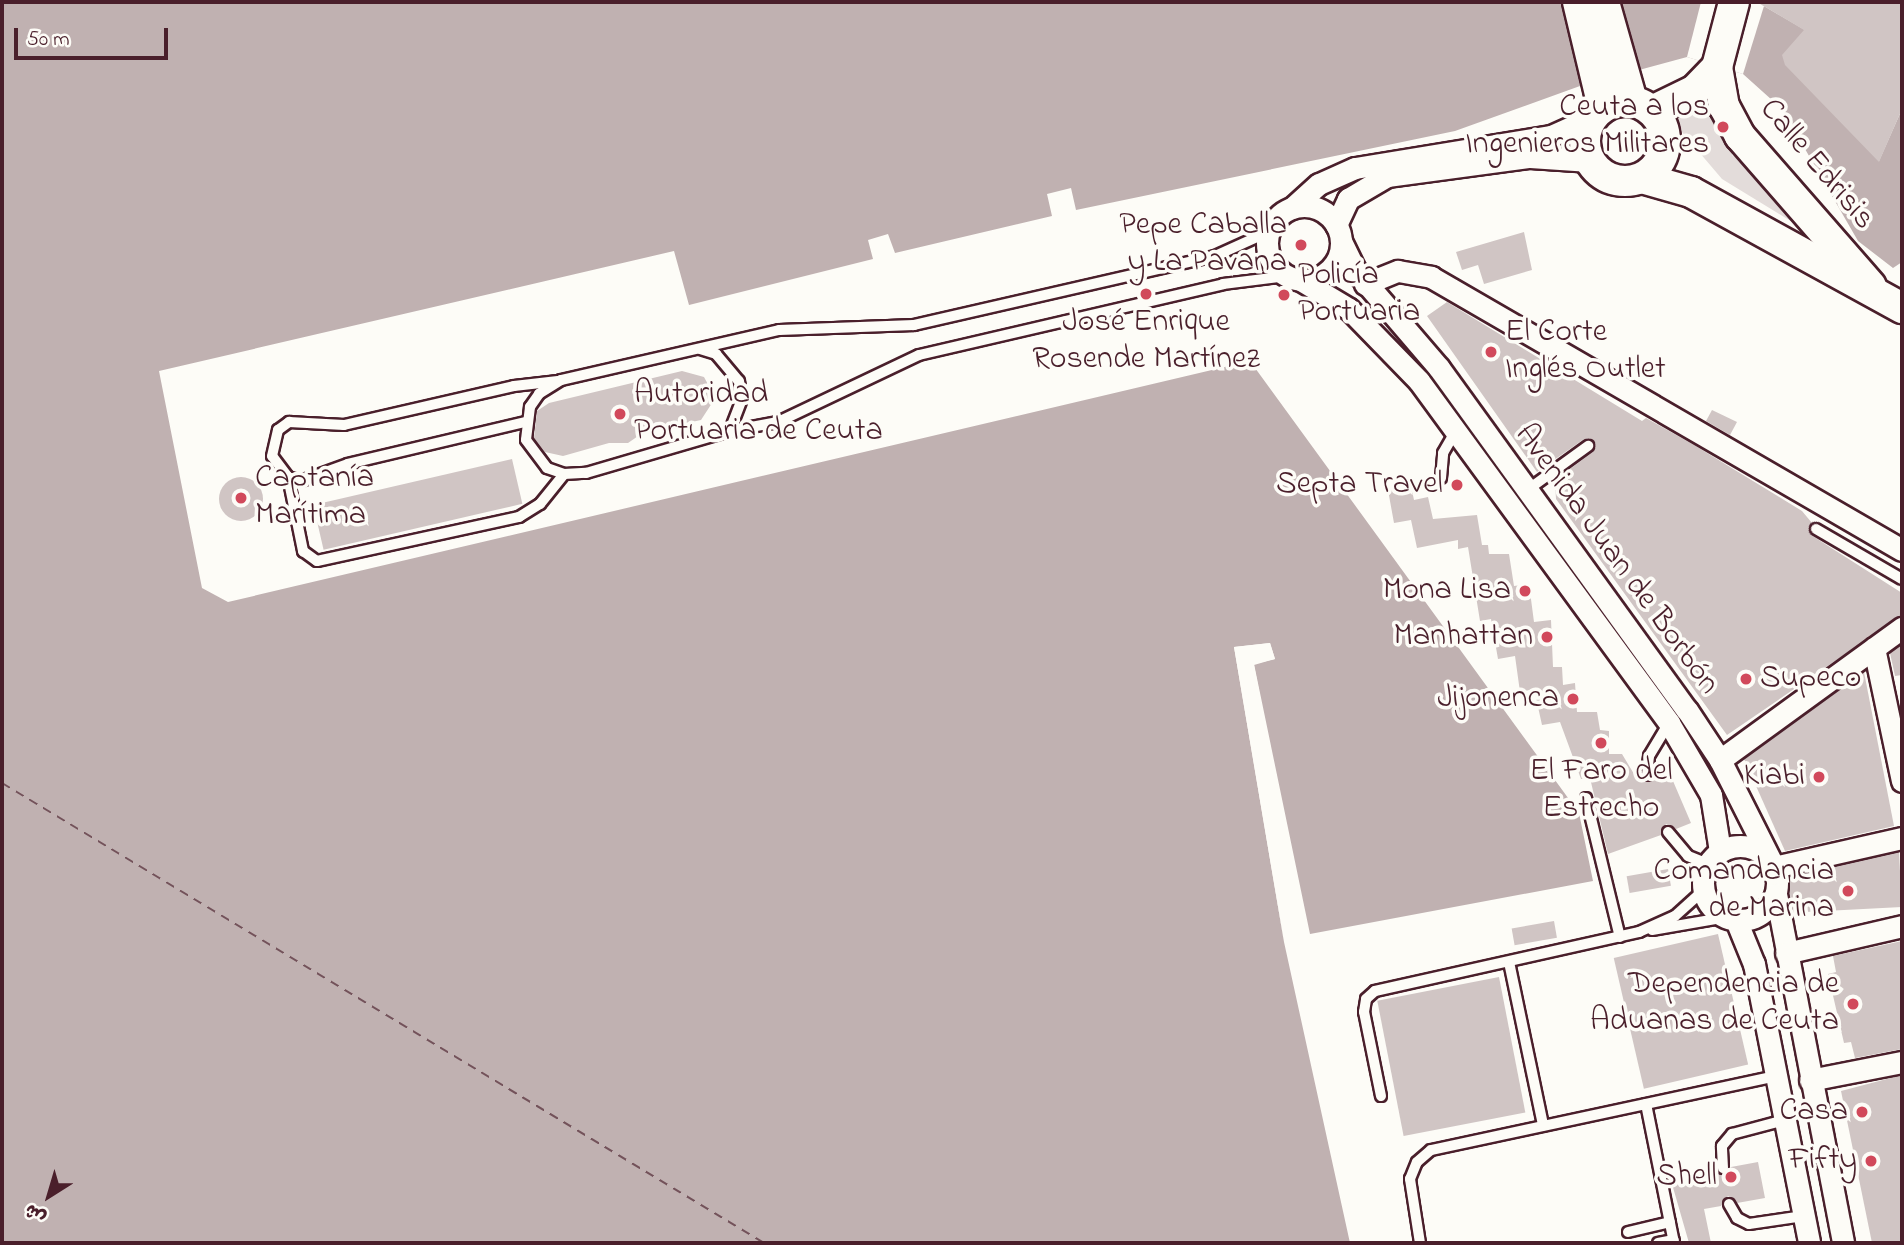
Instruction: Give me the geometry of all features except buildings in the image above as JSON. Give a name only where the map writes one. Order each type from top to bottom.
[{"type":"main road","points":[[1578,2],[1617,98],[1663,127],[1665,147],[1657,165],[1642,178]]},
{"type":"main road","points":[[1604,2],[1617,98],[1584,142],[1590,161],[1613,179],[1642,178],[1691,192],[1892,304]]},
{"type":"main road","name":"Calle Edrisis","points":[[1734,2],[1717,67],[1724,106],[1740,136],[1892,304]]},
{"type":"main road","points":[[1617,98],[1695,90],[1717,67]]},
{"type":"street","points":[[1590,161],[1530,157],[1387,176],[1348,199],[1329,270],[1293,278],[1270,257],[1268,232],[1277,217],[1292,208],[1319,184],[1355,169],[1551,136],[1617,98]]},
{"type":"street","points":[[1292,208],[1321,211],[1338,233]]},
{"type":"street","name":"Avenida Juan de Borbón","points":[[1338,233],[1365,284],[1438,368],[1720,760],[1772,864]]},
{"type":"street","points":[[1365,284],[1398,271],[1431,277],[1902,550]]},
{"type":"street","name":"Avenida Juan de Borbón","points":[[1293,278],[1338,300],[1383,340],[1455,432],[1669,723],[1711,795],[1714,858]]},
{"type":"street","points":[[1720,760],[1902,628]]},
{"type":"street","points":[[1874,648],[1898,741],[1902,781]]},
{"type":"street","points":[[1809,1243],[1754,964],[1732,919],[1712,907],[1704,890],[1714,858],[1742,846],[1772,864],[1902,838]]},
{"type":"street","points":[[1772,864],[1786,953],[1843,1243]]},
{"type":"street","points":[[1732,919],[1761,915],[1776,894]]},
{"type":"street","points":[[1786,953],[1902,926]]},
{"type":"street","points":[[1810,1080],[1902,1062]]},
{"type":"lane","points":[[564,474],[540,504],[519,517],[317,561],[303,551],[288,477],[272,456],[278,430],[289,422],[344,425],[514,386],[561,380],[779,330],[898,328],[1234,250],[1268,232]]},
{"type":"lane","points":[[561,380],[539,394],[524,422],[534,456],[564,474],[586,473],[730,431],[792,417],[919,355],[1244,280],[1293,278]]},
{"type":"lane","points":[[699,348],[716,354],[738,381],[742,399],[730,431]]},
{"type":"lane","points":[[288,477],[302,481],[348,464],[524,422]]},
{"type":"lane","points":[[1441,478],[1443,453],[1455,432]]},
{"type":"lane","points":[[1526,491],[1588,446]]},
{"type":"lane","points":[[1816,529],[1902,579]]},
{"type":"lane","points":[[1647,775],[1649,757],[1669,723]]},
{"type":"lane","points":[[1586,798],[1620,937]]},
{"type":"lane","points":[[1668,832],[1688,856],[1714,858]]},
{"type":"lane","points":[[1639,932],[1675,916],[1704,890]]},
{"type":"lane","points":[[1381,1096],[1364,1012],[1370,994],[1639,932],[1732,919]]},
{"type":"lane","points":[[1509,962],[1544,1125]]},
{"type":"lane","points":[[1420,1243],[1409,1188],[1413,1170],[1424,1155],[1440,1147],[1777,1076]]},
{"type":"lane","points":[[1646,1104],[1674,1242],[1658,1243]]},
{"type":"lane","points":[[1723,1168],[1722,1146],[1732,1134],[1786,1120]]},
{"type":"lane","points":[[1729,1204],[1737,1218],[1749,1224],[1803,1216]]},
{"type":"lane","points":[[1628,1232],[1670,1222]]},
{"type":"shaded area","points":[[2,2],[1757,2],[1805,30],[1879,161],[1902,109],[1902,262],[1893,268],[1858,241],[1782,109],[1743,74],[1687,57],[1580,86],[1455,131],[1076,210],[1071,188],[1047,194],[1052,216],[895,253],[888,234],[868,240],[873,259],[689,305],[674,251],[159,371],[202,588],[228,602],[1250,361],[1579,813],[1593,881],[1310,934],[1254,664],[1275,659],[1270,643],[1234,647],[1284,942],[1350,1243],[2,1243]]},
{"type":"shaded area","points":[[1709,95],[1716,129],[1735,136],[1732,155],[1772,185],[1799,226],[1722,179],[1682,132],[1675,110]]},
{"type":"pier","points":[[1701,2],[1757,2],[1764,6],[1743,74],[1687,57]]},
{"type":"pier","points":[[1270,643],[1275,659],[1254,665],[1306,935],[1250,664],[1271,657],[1267,647],[1238,650],[1284,942],[1234,647]]},
{"type":"ferry route","points":[[2,783],[764,1243]]},
{"type":"place","name":"Ceuta a los Ingenieros Militares","points":[[1723,127]]},
{"type":"place","name":"Pepe Caballa y La Pavana","points":[[1301,245]]},
{"type":"place","name":"José Enrique Rosende Martínez","points":[[1146,294]]},
{"type":"place","name":"Policía Portuaria","points":[[1284,295]]},
{"type":"place","name":"El Corte Inglés Outlet","points":[[1491,352]]},
{"type":"place","name":"Autoridad Portuaria de Ceuta","points":[[620,414]]},
{"type":"place","name":"Septa Travel","points":[[1457,485]]},
{"type":"place","name":"Captanía Marítima","points":[[241,498]]},
{"type":"place","name":"Mona Lisa","points":[[1525,591]]},
{"type":"place","name":"Manhattan","points":[[1547,637]]},
{"type":"place","name":"Supeco","points":[[1746,679]]},
{"type":"place","name":"Jijonenca","points":[[1573,699]]},
{"type":"place","name":"El Faro del Estrecho","points":[[1601,743]]},
{"type":"place","name":"Kiabi","points":[[1819,777]]},
{"type":"place","name":"Comandancia de Marina","points":[[1848,891]]},
{"type":"place","name":"Dependencia de Aduanas de Ceuta","points":[[1853,1004]]},
{"type":"place","name":"Casa","points":[[1862,1112]]},
{"type":"place","name":"Fifty","points":[[1871,1161]]},
{"type":"place","name":"Shell","points":[[1731,1177]]}]
